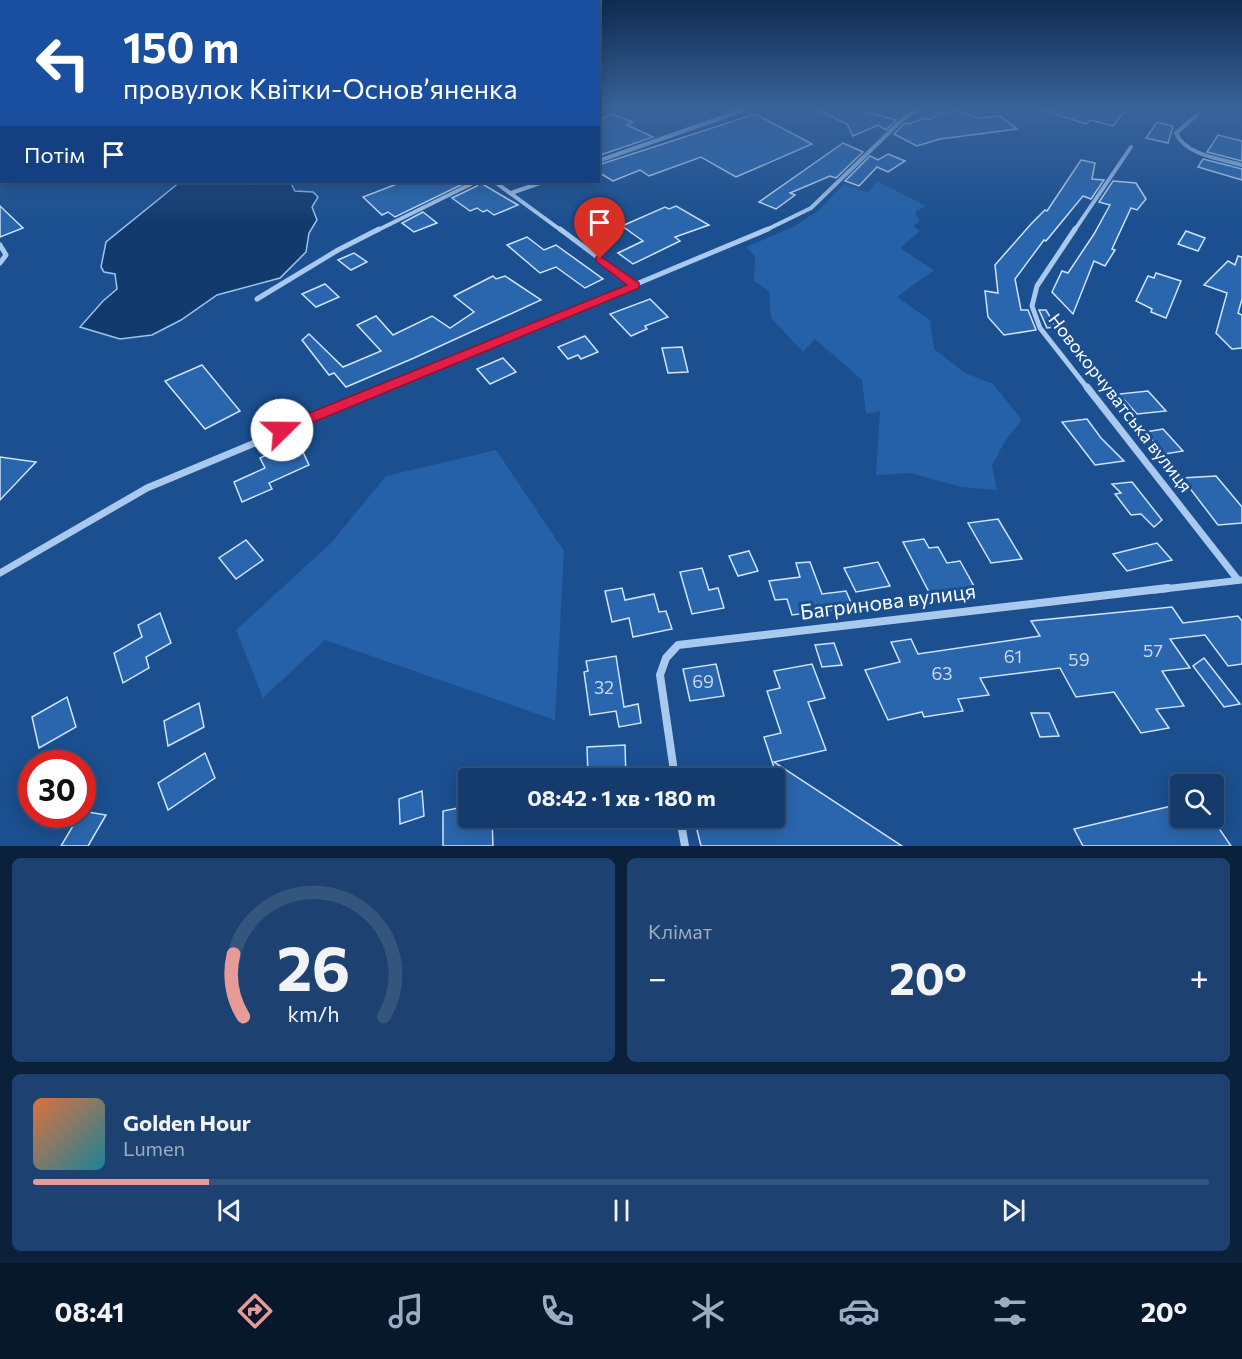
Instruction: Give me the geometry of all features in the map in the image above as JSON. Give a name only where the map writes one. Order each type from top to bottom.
[{"type":"street","points":[[600,160],[639,146]]},
{"type":"street","points":[[0,573],[147,488],[786,222],[810,208],[874,146]]},
{"type":"street","points":[[1188,146],[1242,165]]},
{"type":"street","name":"Новокорчуватська вулиця","points":[[1131,147],[1037,286],[1032,306],[1040,328],[1240,580]]},
{"type":"street","points":[[256,299],[338,250],[473,183]]},
{"type":"street","points":[[497,183],[635,285]]},
{"type":"street","points":[[512,193],[540,183]]},
{"type":"street","points":[[0,245],[6,255],[0,263]]},
{"type":"street","name":"Багринова вулиця","points":[[674,768],[660,675],[661,664],[666,654],[678,645],[1240,580]]},
{"type":"street","points":[[681,828],[684,846]]},
{"type":"shaded area","points":[[877,181],[926,206],[915,212],[920,221],[913,226],[920,231],[900,248],[934,270],[897,297],[930,320],[934,349],[965,373],[993,384],[1022,420],[1007,438],[992,465],[997,490],[961,487],[910,473],[876,475],[880,411],[866,414],[862,380],[815,339],[803,352],[771,318],[769,291],[754,281],[755,256],[746,247],[795,226],[818,211],[844,184],[868,192]]},
{"type":"shaded area","points":[[179,183],[291,183],[295,191],[313,192],[318,197],[312,207],[317,220],[309,233],[306,252],[280,278],[217,295],[181,320],[152,335],[120,339],[80,327],[117,289],[115,274],[104,272],[101,267],[106,242]]},
{"type":"shaded area","points":[[496,450],[564,551],[555,720],[325,640],[263,698],[236,630],[331,543],[386,476]]},
{"type":"building","points":[[600,146],[626,146],[600,155]]},
{"type":"building","points":[[655,146],[806,146],[736,177],[701,157],[649,176],[640,170],[613,181],[600,173],[600,164]]},
{"type":"building","points":[[838,146],[851,146],[863,152],[836,178],[830,176],[790,193],[795,195],[776,209],[759,202]]},
{"type":"building","points":[[1211,146],[1242,146],[1242,161],[1207,152]]},
{"type":"building","points":[[888,154],[905,161],[888,172],[877,167],[859,186],[845,181],[870,156],[878,160]]},
{"type":"building","points":[[1203,159],[1242,169],[1242,180],[1198,167]]},
{"type":"building","points":[[1081,160],[1095,163],[1092,179],[1104,180],[1091,199],[1083,196],[1046,241],[1044,240],[1015,279],[1021,310],[1028,310],[1036,330],[1004,335],[988,317],[985,291],[998,293],[995,265],[1031,224],[1045,210],[1047,211]]},
{"type":"building","points":[[1113,181],[1136,183],[1146,199],[1137,210],[1131,208],[1112,249],[1115,250],[1105,266],[1094,261],[1073,314],[1052,292],[1062,271],[1068,273],[1110,205],[1099,202]]},
{"type":"building","points":[[399,183],[465,183],[395,217],[388,212],[382,215],[363,197]]},
{"type":"building","points":[[481,183],[518,205],[494,215],[487,210],[483,212],[477,208],[470,211],[452,198]]},
{"type":"building","points":[[0,206],[23,228],[0,237]]},
{"type":"building","points":[[676,206],[709,225],[675,237],[680,241],[633,264],[618,253],[643,241],[622,226],[665,207],[669,209]]},
{"type":"building","points":[[423,212],[437,223],[414,232],[402,223]]},
{"type":"building","points":[[1186,231],[1205,238],[1198,251],[1178,244]]},
{"type":"building","points":[[527,237],[544,250],[556,245],[603,279],[585,288],[556,267],[540,273],[507,245]]},
{"type":"building","points":[[354,253],[367,262],[351,270],[338,260]]},
{"type":"building","points":[[1238,256],[1242,257],[1242,299],[1238,313],[1242,315],[1242,348],[1232,349],[1216,333],[1227,293],[1204,285],[1228,261],[1235,265]]},
{"type":"building","points":[[1156,273],[1181,281],[1166,318],[1151,312],[1152,309],[1136,301],[1148,276],[1154,278]]},
{"type":"building","points":[[493,276],[496,279],[505,276],[541,300],[346,387],[334,373],[329,375],[302,340],[309,334],[343,367],[381,351],[357,325],[376,316],[393,335],[432,316],[450,328],[474,312],[454,296]]},
{"type":"building","points":[[325,284],[339,297],[316,307],[302,294]]},
{"type":"building","points":[[650,299],[668,317],[645,326],[647,329],[631,336],[610,314]]},
{"type":"building","points":[[1039,310],[1046,310],[1056,327],[1047,328]]},
{"type":"building","points":[[585,336],[598,352],[581,359],[578,355],[568,359],[558,347]]},
{"type":"building","points":[[682,347],[688,372],[668,373],[662,348]]},
{"type":"building","points":[[503,358],[516,372],[490,384],[477,369]]},
{"type":"building","points":[[202,365],[240,411],[205,429],[165,381]]},
{"type":"building","points":[[1148,391],[1166,411],[1137,414],[1119,394]]},
{"type":"building","points":[[1087,419],[1101,438],[1124,461],[1095,465],[1062,422]]},
{"type":"building","points":[[1163,429],[1183,451],[1165,454],[1145,432]]},
{"type":"building","points":[[302,450],[309,465],[269,483],[272,489],[242,502],[234,482],[265,468],[260,458],[275,451],[279,460]]},
{"type":"building","points":[[0,457],[36,462],[0,500]]},
{"type":"building","points":[[1216,476],[1242,507],[1242,523],[1218,525],[1182,478]]},
{"type":"building","points":[[1132,482],[1162,520],[1154,527],[1141,514],[1131,515],[1115,494],[1121,493],[1112,484]]},
{"type":"building","points":[[998,519],[1022,559],[991,563],[968,523]]},
{"type":"building","points":[[924,539],[929,548],[938,547],[947,563],[960,561],[975,588],[930,594],[903,542]]},
{"type":"building","points":[[246,540],[263,560],[236,579],[219,558]]},
{"type":"building","points":[[1157,543],[1172,560],[1127,571],[1113,554]]},
{"type":"building","points":[[749,551],[758,571],[738,576],[729,556]]},
{"type":"building","points":[[810,562],[822,594],[846,591],[853,607],[792,615],[787,599],[775,600],[769,581],[800,577],[796,563]]},
{"type":"building","points":[[878,562],[890,586],[856,592],[844,568]]},
{"type":"building","points":[[702,568],[709,590],[718,588],[724,608],[692,614],[680,572]]},
{"type":"building","points":[[622,588],[625,600],[654,594],[659,612],[666,611],[672,629],[633,637],[629,618],[612,622],[605,591]]},
{"type":"building","points":[[1172,607],[1183,623],[1238,616],[1242,621],[1242,664],[1228,666],[1205,635],[1170,639],[1190,668],[1162,671],[1184,706],[1156,709],[1169,728],[1141,733],[1114,692],[1076,697],[1060,668],[980,678],[989,695],[958,699],[963,711],[924,717],[922,712],[888,720],[865,670],[900,662],[891,642],[911,639],[918,654],[1040,636],[1031,621]]},
{"type":"building","points":[[160,613],[171,643],[146,657],[149,668],[123,683],[114,653],[142,637],[138,625]]},
{"type":"building","points":[[834,643],[842,665],[822,667],[815,645]]},
{"type":"building","points":[[616,656],[624,707],[638,704],[641,723],[619,727],[616,711],[590,715],[584,672],[588,671],[586,661]]},
{"type":"building","points":[[1204,658],[1240,704],[1224,707],[1193,666]]},
{"type":"building","points":[[716,664],[724,696],[690,701],[683,669]]},
{"type":"building","points":[[812,664],[825,698],[808,702],[826,750],[774,762],[783,768],[774,768],[764,737],[781,733],[767,691],[780,688],[774,671]]},
{"type":"building","points":[[67,697],[76,727],[39,748],[32,717]]},
{"type":"building","points":[[199,703],[204,727],[168,746],[164,721]]},
{"type":"building","points":[[1031,713],[1049,713],[1059,736],[1040,737]]},
{"type":"building","points":[[625,745],[626,768],[588,768],[587,747]]},
{"type":"building","points":[[205,753],[215,778],[168,810],[158,783]]},
{"type":"building","points":[[785,769],[902,846],[701,846],[696,828],[785,828]]},
{"type":"building","points":[[422,791],[424,816],[400,824],[399,799]]},
{"type":"building","points":[[1170,806],[1170,828],[1219,828],[1231,846],[1083,846],[1074,829]]},
{"type":"building","points":[[458,808],[458,828],[492,828],[493,846],[443,846],[443,811]]},
{"type":"building","points":[[96,813],[106,815],[88,846],[61,846],[72,828],[96,828]]},
{"type":"route","points":[[282,430],[635,285],[600,259]]}]
